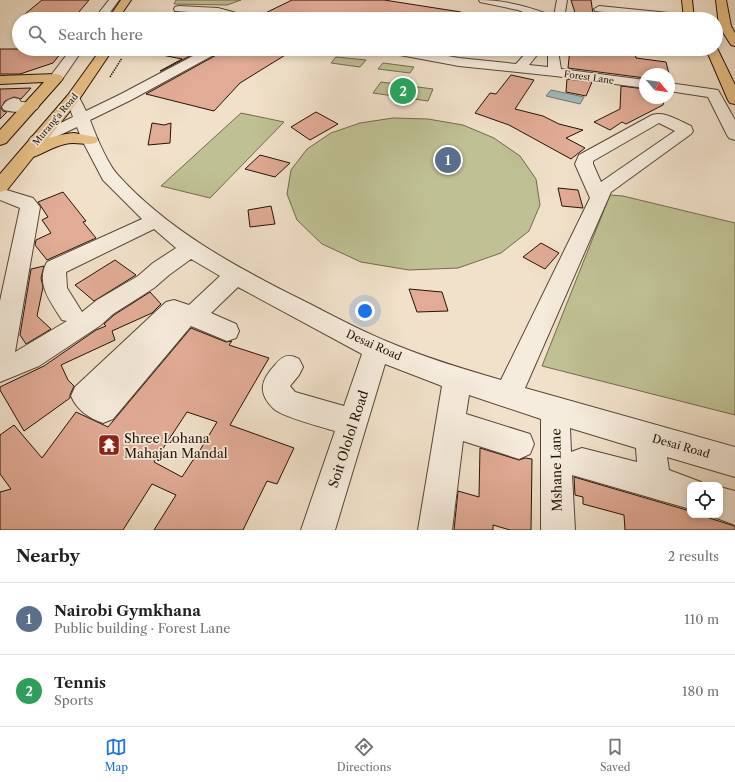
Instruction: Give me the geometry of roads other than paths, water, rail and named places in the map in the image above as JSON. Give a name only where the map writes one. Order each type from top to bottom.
[{"type":"main road","points":[[118,12],[126,0]]},
{"type":"main road","points":[[721,0],[723,12]]},
{"type":"main road","points":[[723,13],[735,100]]},
{"type":"main road","name":"Murang'a Road","points":[[0,186],[23,146],[86,56]]},
{"type":"main road","name":"Murang'a Road","points":[[23,146],[82,119],[104,56]]},
{"type":"main road","points":[[0,80],[56,78]]},
{"type":"main road","points":[[0,140],[56,78]]},
{"type":"main road","points":[[23,146],[84,138],[82,119]]},
{"type":"street","points":[[105,12],[114,0]]},
{"type":"street","points":[[484,0],[532,12]]},
{"type":"street","points":[[559,12],[562,0]]},
{"type":"street","points":[[676,4],[687,3]]},
{"type":"street","points":[[180,9],[222,12]]},
{"type":"street","points":[[599,9],[626,12]]},
{"type":"street","points":[[56,78],[72,56]]},
{"type":"street","points":[[146,86],[137,83],[135,79],[179,56]]},
{"type":"street","points":[[37,140],[82,119],[201,56]]},
{"type":"street","points":[[431,56],[472,63],[555,72]]},
{"type":"street","points":[[465,56],[472,63]]},
{"type":"street","points":[[519,68],[531,56]]},
{"type":"street","name":"Forest Lane","points":[[553,56],[555,72],[639,83]]},
{"type":"street","points":[[675,87],[710,87],[735,135]]},
{"type":"street","points":[[9,107],[32,106]]},
{"type":"street","points":[[508,395],[605,186],[685,131],[685,129],[657,118],[585,159],[584,164],[599,198]]},
{"type":"street","name":"Desai Road","points":[[82,119],[109,176],[156,220],[190,249],[263,291],[377,349],[457,378],[555,410],[735,462]]},
{"type":"street","points":[[0,194],[26,202],[30,206],[0,362]]},
{"type":"street","points":[[71,313],[55,290],[55,268],[156,220]]},
{"type":"street","points":[[0,370],[30,358],[92,318],[105,307],[146,282],[161,269],[190,249]]},
{"type":"street","points":[[227,331],[190,315],[236,275]]},
{"type":"street","name":"Soit Ololol Road","points":[[318,530],[377,349]]},
{"type":"street","points":[[290,366],[276,383],[278,394],[286,402],[353,423]]},
{"type":"street","points":[[435,530],[457,378]]},
{"type":"street","name":"Mshane Lane","points":[[555,410],[558,530]]},
{"type":"street","points":[[450,422],[519,444]]},
{"type":"street","points":[[650,437],[654,482]]},
{"type":"street","points":[[582,463],[687,492]]},
{"type":"street","points":[[723,504],[735,508]]},
{"type":"water","points":[[551,90],[584,97],[580,104],[546,96]]},
{"type":"place","name":"Tennis","points":[[403,91]]},
{"type":"place","name":"Nairobi Gymkhana","points":[[448,160]]},
{"type":"place","name":"Shree Lohana Mahajan Mandal","points":[[109,445]]}]
